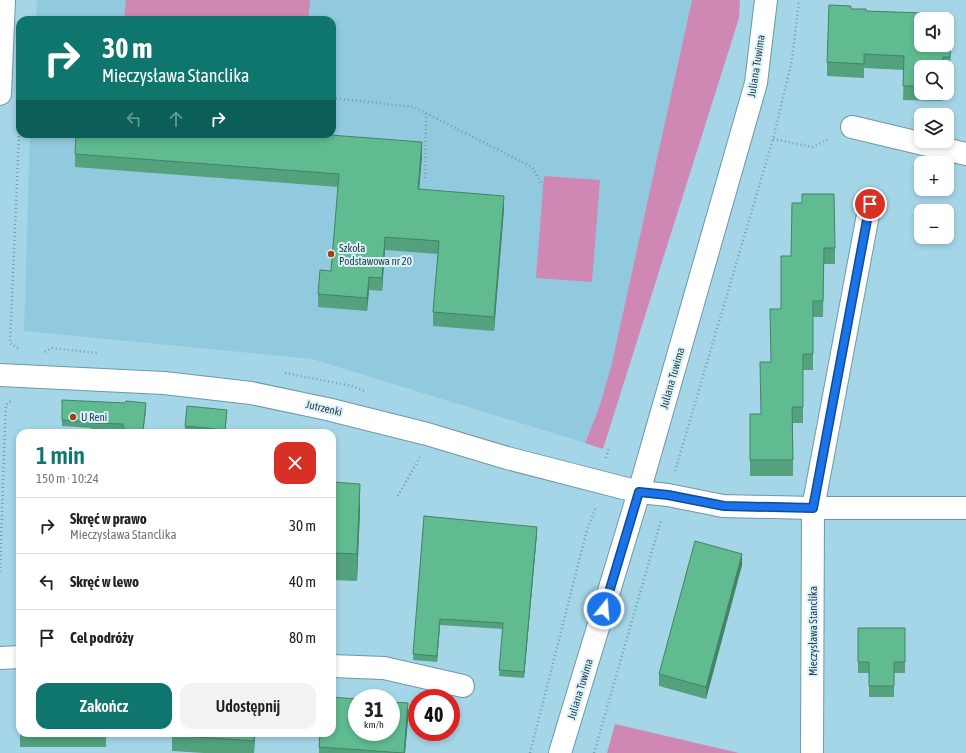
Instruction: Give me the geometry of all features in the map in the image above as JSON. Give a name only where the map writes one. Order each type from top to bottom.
[{"type":"street","points":[[0,94],[4,0]]},
{"type":"street","name":"Juliana Tuwima","points":[[560,753],[639,492],[756,82],[766,0]]},
{"type":"street","points":[[852,127],[966,154]]},
{"type":"street","name":"Mieczysława Stanclika","points":[[812,753],[813,508],[870,204]]},
{"type":"street","name":"Jutrzenki","points":[[0,375],[164,383],[251,393],[327,409],[419,432],[507,458],[639,492]]},
{"type":"street","points":[[639,492],[668,495],[724,506],[813,508],[966,508]]},
{"type":"street","points":[[0,658],[16,658]]},
{"type":"street","points":[[336,666],[384,668],[463,686]]},
{"type":"path","points":[[594,753],[773,139],[792,60],[799,0]]},
{"type":"path","points":[[336,98],[414,107],[532,167],[543,186]]},
{"type":"path","points":[[425,178],[426,113]]},
{"type":"path","points":[[773,139],[813,147],[852,127]]},
{"type":"path","points":[[19,138],[10,343],[21,351]]},
{"type":"path","points":[[0,572],[6,405],[16,397]]},
{"type":"path","points":[[0,425],[5,425]]},
{"type":"path","points":[[398,496],[423,451]]},
{"type":"path","points":[[530,753],[587,530],[597,503]]},
{"type":"shaded area","name":"Szkoła Podstawowa nr 20","points":[[37,0],[692,0],[611,367],[598,411],[585,443],[312,359],[24,331],[30,138],[336,138],[336,16],[36,16]]},
{"type":"shaded area","points":[[126,0],[310,0],[308,16],[124,16]]},
{"type":"shaded area","points":[[692,0],[740,0],[739,18],[603,449],[585,443],[598,411],[611,367]]},
{"type":"shaded area","points":[[544,176],[600,180],[592,282],[536,278]]},
{"type":"shaded area","points":[[615,724],[739,753],[607,753]]},
{"type":"building","points":[[829,5],[851,6],[851,9],[866,9],[866,11],[914,13],[914,52],[950,52],[950,57],[943,57],[943,60],[914,60],[914,86],[903,86],[904,56],[864,54],[864,64],[827,62]]},
{"type":"building","points":[[336,135],[422,142],[418,189],[504,196],[494,317],[433,312],[439,241],[385,237],[382,278],[369,277],[367,298],[318,294],[320,270],[331,271],[339,174],[75,154],[76,138],[336,138]]},
{"type":"building","points":[[802,194],[834,194],[835,248],[824,248],[823,301],[813,301],[813,354],[803,354],[803,407],[792,407],[793,460],[750,460],[750,414],[761,414],[760,362],[771,362],[770,309],[781,309],[781,256],[791,256],[792,203],[802,203]]},
{"type":"building","points":[[62,400],[125,403],[126,401],[146,403],[143,429],[123,429],[123,424],[62,420]]},
{"type":"building","points":[[187,406],[227,410],[225,429],[185,426]]},
{"type":"building","points":[[336,482],[360,484],[357,554],[336,553]]},
{"type":"building","points":[[424,516],[537,527],[524,672],[499,670],[503,623],[440,619],[437,656],[413,654]]},
{"type":"building","points":[[695,541],[742,554],[706,687],[659,674]]},
{"type":"building","points":[[858,628],[905,628],[905,662],[894,662],[894,686],[869,686],[869,662],[858,662]]},
{"type":"building","points":[[336,697],[348,698],[348,741],[400,741],[400,703],[408,703],[404,753],[319,747],[320,737],[336,737]]},
{"type":"building","points":[[199,737],[254,737],[254,741]]},
{"type":"place","name":"Szkoła Podstawowa nr 20","points":[[331,254]]},
{"type":"place","name":"U Reni","points":[[73,417]]},
{"type":"route","points":[[604,609],[639,492],[668,495],[724,506],[813,508],[870,204]]}]
